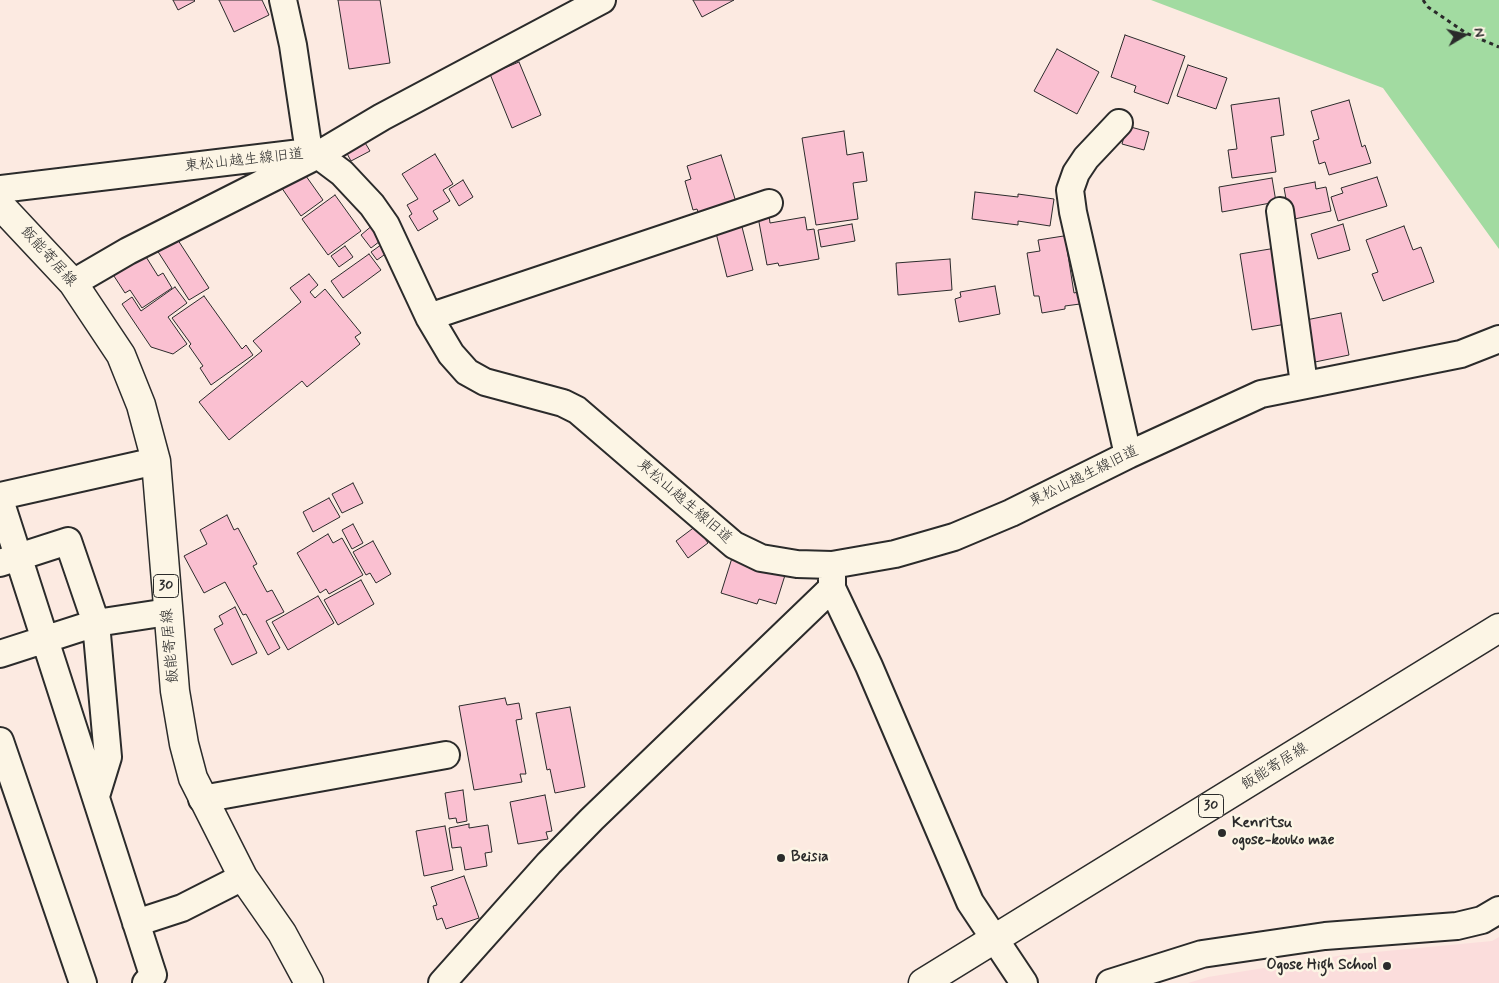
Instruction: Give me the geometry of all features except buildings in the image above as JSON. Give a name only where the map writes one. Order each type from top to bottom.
[{"type":"main road","name":"飯能寄居線","points":[[0,205],[72,282],[120,355],[141,405],[156,461],[161,502],[175,691],[184,744],[193,778],[243,877],[282,933],[309,983]]},
{"type":"main road","name":"飯能寄居線","points":[[922,983],[1499,628]]},
{"type":"street","points":[[284,0],[313,154]]},
{"type":"street","points":[[72,282],[602,0]]},
{"type":"street","points":[[1119,123],[1086,158],[1076,173],[1070,190],[1073,212],[1128,455]]},
{"type":"street","name":"東松山越生線旧道","points":[[0,189],[313,154],[342,173],[372,205],[386,225],[429,317],[451,354],[467,372],[485,382],[563,403],[577,410],[734,545],[761,558],[797,564],[832,576],[895,554],[954,537],[1011,513],[1128,455],[1261,394],[1461,354],[1499,339]]},
{"type":"street","points":[[429,317],[769,203]]},
{"type":"street","points":[[1280,211],[1304,384]]},
{"type":"street","points":[[0,496],[156,461]]},
{"type":"street","points":[[0,500],[9,560],[45,639],[153,975],[146,983]]},
{"type":"street","points":[[9,560],[68,541],[96,623],[108,757],[96,796]]},
{"type":"street","points":[[442,983],[561,850],[832,576],[970,902],[1024,983]]},
{"type":"street","points":[[0,654],[96,623],[168,612]]},
{"type":"street","points":[[0,741],[83,983]]},
{"type":"street","points":[[202,799],[446,755]]},
{"type":"street","points":[[136,923],[182,908],[243,877]]},
{"type":"street","points":[[1110,983],[1202,954],[1325,936],[1457,926],[1482,920],[1499,910]]},
{"type":"path","points":[[1423,0],[1428,7],[1466,33],[1499,47]]},
{"type":"shaded area","name":"Ogose High School","points":[[1499,937],[1499,983],[1188,983],[1208,977],[1344,955],[1492,941]]},
{"type":"green space","points":[[1151,0],[1499,0],[1499,249],[1383,88]]},
{"type":"place","name":"Kenritsu ogose-kouko mae","points":[[1222,833]]},
{"type":"place","name":"Beisia","points":[[781,858]]},
{"type":"place","name":"Ogose High School","points":[[1387,966]]}]
